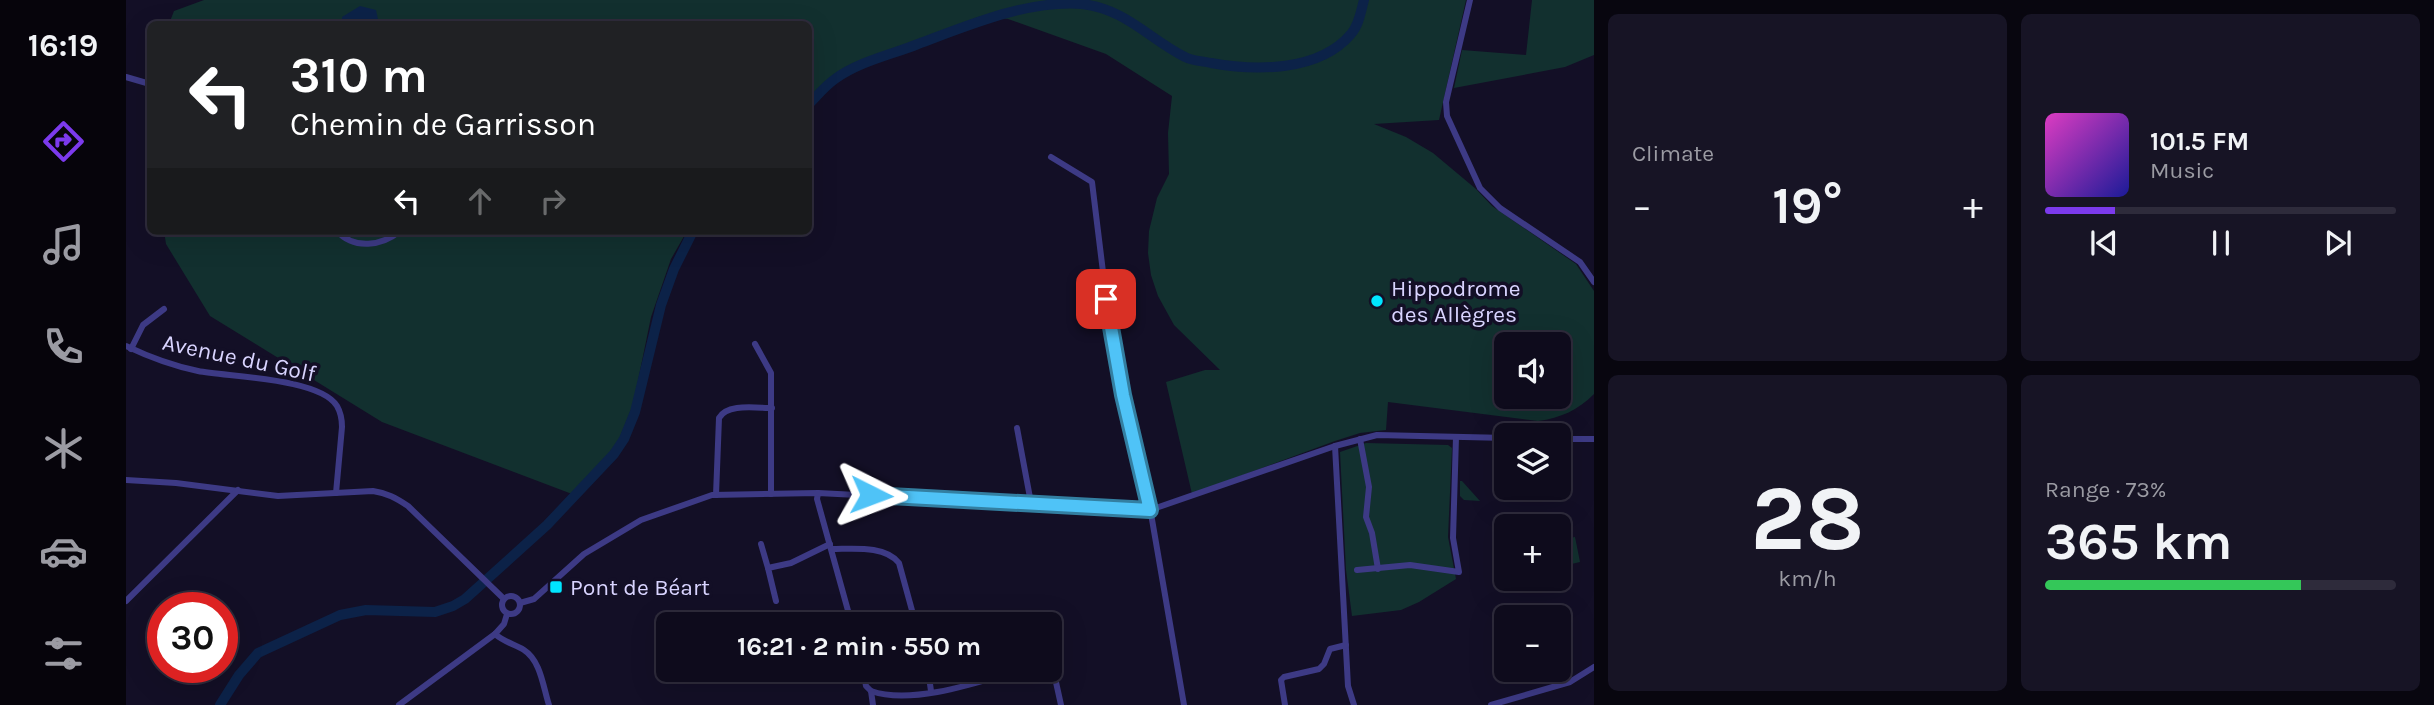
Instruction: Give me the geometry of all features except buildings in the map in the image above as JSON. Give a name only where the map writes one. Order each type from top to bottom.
[{"type":"street","points":[[1469,0],[1446,102],[1447,116],[1480,187],[1500,208],[1580,262],[1594,282]]},
{"type":"street","points":[[126,77],[147,83]]},
{"type":"street","points":[[1051,157],[1092,182],[1109,321],[1150,510],[1184,705]]},
{"type":"street","points":[[340,235],[368,245],[391,239],[396,235]]},
{"type":"street","points":[[128,347],[143,325],[164,309]]},
{"type":"street","points":[[755,344],[771,373],[771,494]]},
{"type":"street","name":"Avenue du Golf","points":[[128,347],[164,362],[195,370],[302,386],[332,400],[342,416],[336,493]]},
{"type":"street","points":[[716,495],[721,413],[725,410],[772,408]]},
{"type":"street","points":[[1017,428],[1031,503]]},
{"type":"street","points":[[520,603],[534,599],[584,554],[641,520],[716,495],[818,492],[1150,510],[1335,446],[1377,435],[1494,438]]},
{"type":"street","points":[[1357,570],[1410,565],[1459,572],[1454,538],[1456,437]]},
{"type":"street","points":[[1360,439],[1369,487],[1366,517],[1372,533],[1378,569]]},
{"type":"street","points":[[1571,439],[1594,439]]},
{"type":"street","points":[[1335,446],[1348,686],[1354,705]]},
{"type":"street","points":[[126,480],[278,496],[373,491],[392,496],[408,506],[503,598]]},
{"type":"street","points":[[126,601],[238,490]]},
{"type":"street","points":[[818,492],[817,499],[849,612]]},
{"type":"street","points":[[761,544],[776,601]]},
{"type":"street","points":[[768,568],[791,563],[831,546],[885,552],[894,556],[899,563],[912,612]]},
{"type":"street","points":[[503,598],[512,595],[520,603]]},
{"type":"street","points":[[503,598],[501,607],[507,614]]},
{"type":"street","points":[[507,614],[516,613],[520,603]]},
{"type":"street","points":[[398,705],[495,634],[504,624],[507,614]]},
{"type":"street","points":[[495,634],[535,660],[549,705]]},
{"type":"street","points":[[1285,705],[1280,685],[1284,677],[1319,669],[1331,649],[1346,645]]},
{"type":"street","points":[[1491,705],[1570,682],[1594,667]]},
{"type":"street","points":[[867,682],[873,705]]},
{"type":"street","points":[[930,682],[931,691]]},
{"type":"street","points":[[869,689],[893,695],[964,687],[980,682]]},
{"type":"street","points":[[1055,682],[1060,705]]},
{"type":"green space","name":"Hippodrome des Allègres","points":[[204,0],[1466,0],[1439,120],[1374,124],[1406,137],[1433,153],[1492,206],[1576,264],[1594,291],[1594,394],[1569,412],[1538,421],[1388,402],[1386,430],[1360,433],[1335,441],[1192,494],[1166,382],[1205,370],[1220,370],[1174,325],[1158,296],[1151,275],[1149,231],[1157,198],[1169,174],[1168,133],[1172,96],[1106,54],[1008,19],[981,16],[844,68],[812,95],[812,21],[170,21],[174,11]]},
{"type":"green space","points":[[1532,0],[1594,0],[1594,55],[1565,67],[1454,88],[1462,50],[1526,55]]},
{"type":"green space","points":[[165,235],[685,235],[671,259],[651,317],[633,405],[617,444],[572,494],[382,422],[210,316],[166,244]]},
{"type":"green space","points":[[1366,443],[1448,445],[1452,448],[1448,537],[1456,579],[1401,610],[1352,616],[1346,570],[1340,452]]},
{"type":"green space","points":[[1460,481],[1480,501],[1464,500],[1460,496]]},
{"type":"green space","points":[[1575,537],[1580,562],[1571,564],[1571,538]]},
{"type":"water","points":[[360,6],[376,10],[378,21],[342,21],[342,17]]},
{"type":"waterway","points":[[812,101],[835,79],[865,63],[999,15],[1040,6],[1082,4],[1098,7],[1124,18],[1188,58],[1228,66],[1266,67],[1304,62],[1322,56],[1338,46],[1354,30],[1364,0]]},
{"type":"waterway","points":[[220,705],[239,675],[258,653],[340,615],[366,610],[435,612],[453,606],[465,599],[547,525],[614,454],[624,439],[635,412],[661,305],[674,269],[691,235]]},
{"type":"place","name":"Hippodrome des Allègres","points":[[1377,301]]},
{"type":"place","name":"Pont de Béart","points":[[556,587]]},
{"type":"route","points":[[871,495],[1150,510],[1123,395],[1106,299]]}]
